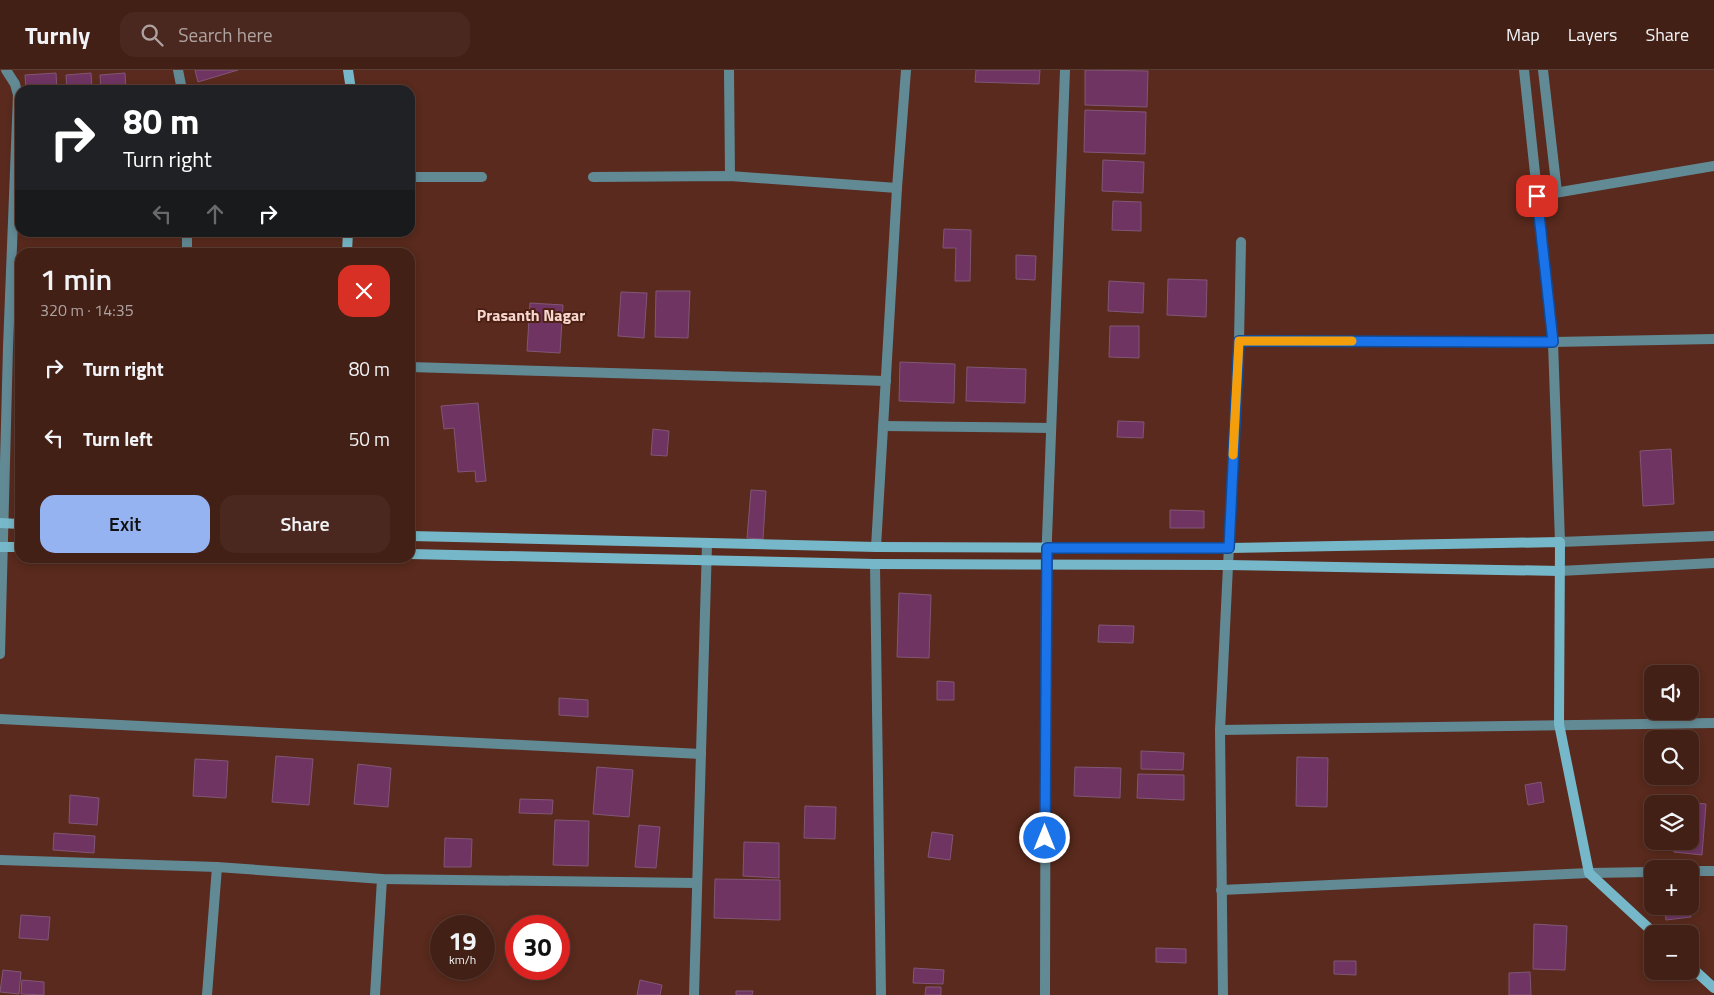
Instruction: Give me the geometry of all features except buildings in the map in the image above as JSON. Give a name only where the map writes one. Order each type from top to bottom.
[{"type":"street","points":[[6,70],[15,87]]},
{"type":"street","points":[[178,70],[181,85]]},
{"type":"street","points":[[348,70],[350,85]]},
{"type":"street","points":[[729,70],[730,176]]},
{"type":"street","points":[[876,547],[897,188],[906,70]]},
{"type":"street","points":[[1044,995],[1046,564],[1065,70]]},
{"type":"street","points":[[1524,70],[1553,342],[1560,542],[1560,724],[1588,873],[1645,925]]},
{"type":"street","points":[[1543,70],[1557,192]]},
{"type":"street","points":[[0,654],[4,346],[15,149]]},
{"type":"street","points":[[1537,196],[1714,166]]},
{"type":"street","points":[[593,177],[730,176],[897,188]]},
{"type":"street","points":[[415,178],[482,177]]},
{"type":"street","points":[[1223,995],[1220,730],[1239,341],[1241,242]]},
{"type":"street","points":[[1239,341],[1553,342],[1714,339]]},
{"type":"street","points":[[415,367],[886,382]]},
{"type":"street","points":[[883,426],[1052,428]]},
{"type":"street","points":[[2,523],[15,524]]},
{"type":"street","points":[[415,536],[876,547],[1229,548],[1560,542],[1714,536]]},
{"type":"street","points":[[694,995],[707,544]]},
{"type":"street","points":[[2,547],[15,547]]},
{"type":"street","points":[[415,554],[875,564],[1228,564],[1560,571],[1714,563]]},
{"type":"street","points":[[875,564],[882,995]]},
{"type":"street","points":[[0,719],[701,754]]},
{"type":"street","points":[[1220,730],[1714,723]]},
{"type":"street","points":[[0,860],[217,867],[382,878],[698,883]]},
{"type":"street","points":[[207,995],[217,867]]},
{"type":"street","points":[[1699,871],[1714,871]]},
{"type":"street","points":[[1221,890],[1644,872]]},
{"type":"street","points":[[375,995],[382,878]]},
{"type":"street","points":[[1699,974],[1714,988]]},
{"type":"slow traffic","points":[[1233,455],[1239,341],[1352,341]]},
{"type":"district","name":"Prasanth Nagar","points":[[531,315]]},
{"type":"route","points":[[1045,838],[1047,548],[1229,548],[1239,341],[1553,342],[1537,196]]}]
